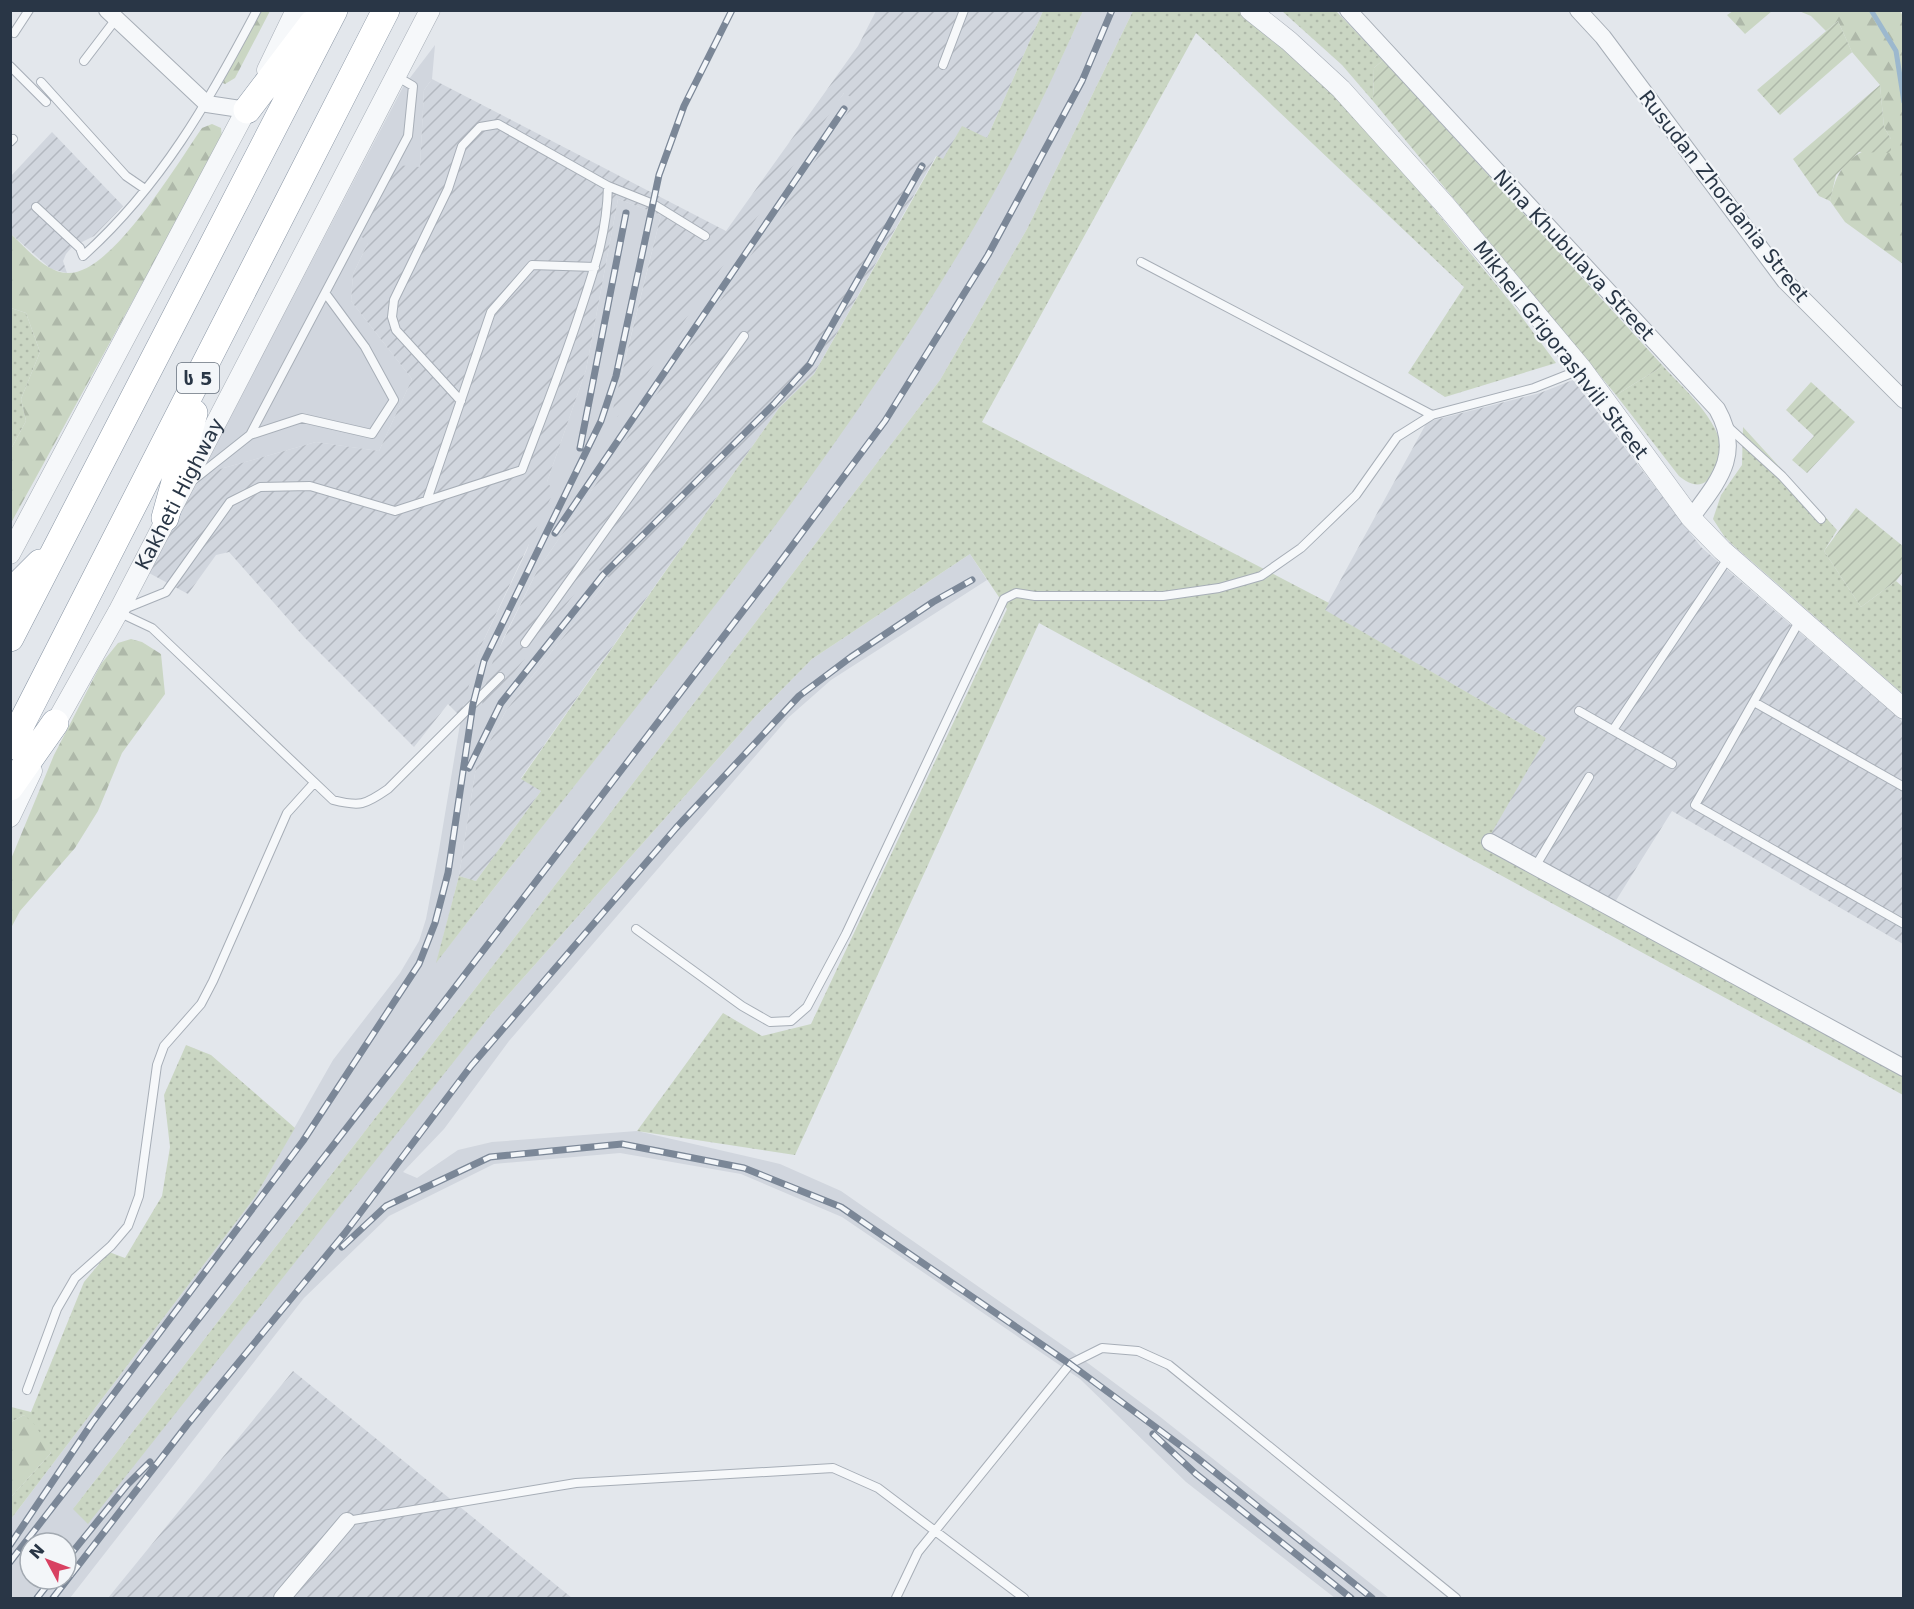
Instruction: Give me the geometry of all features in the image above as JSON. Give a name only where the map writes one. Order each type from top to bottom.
[{"type":"highway","points":[[247,110],[323,10]]},
{"type":"highway","name":"ს 5","points":[[10,638],[334,10]]},
{"type":"highway","name":"Kakheti Highway","points":[[10,746],[386,10]]},
{"type":"highway","points":[[165,519],[211,353]]},
{"type":"highway","points":[[10,593],[60,543]]},
{"type":"highway","points":[[10,787],[55,723]]},
{"type":"street","points":[[10,554],[247,110],[297,10]]},
{"type":"street","name":"Kakheti Highway","points":[[10,817],[55,723],[118,612],[394,75],[430,10]]},
{"type":"street","name":"Mikheil Grigorashvili Street","points":[[1250,10],[1289,41],[1341,89],[1446,206],[1582,369],[1691,518],[1729,556],[1904,709]]},
{"type":"street","name":"Nina Khubulava Street","points":[[1348,10],[1717,409],[1726,425]]},
{"type":"street","name":"Rusudan Zhordania Street","points":[[1578,10],[1603,37],[1785,281],[1904,400]]},
{"type":"street","points":[[111,15],[207,104],[247,110]]},
{"type":"street","points":[[1691,518],[1721,478],[1728,445],[1726,425]]},
{"type":"street","points":[[1490,842],[1904,1068]]},
{"type":"street","points":[[282,1599],[347,1521]]},
{"type":"lane","points":[[14,33],[29,10]]},
{"type":"lane","points":[[36,207],[80,248],[83,256],[145,189],[207,104],[257,10]]},
{"type":"lane","points":[[943,65],[964,10]]},
{"type":"lane","points":[[84,61],[111,15]]},
{"type":"lane","points":[[10,66],[46,102]]},
{"type":"lane","points":[[250,435],[408,136],[413,86],[394,75]]},
{"type":"lane","points":[[41,82],[126,176],[145,189]]},
{"type":"lane","points":[[461,401],[396,330],[392,317],[394,300],[448,189],[462,146],[480,127],[498,124],[608,186],[653,204],[705,236]]},
{"type":"lane","points":[[118,612],[166,592],[230,502],[260,487],[310,486],[395,511],[522,470],[566,356],[608,221],[608,186]]},
{"type":"lane","points":[[1141,262],[1432,415]]},
{"type":"lane","points":[[427,500],[491,312],[532,265],[594,267]]},
{"type":"lane","points":[[180,490],[250,435],[302,418],[372,434],[394,400],[365,347],[326,294]]},
{"type":"lane","points":[[525,643],[744,336]]},
{"type":"lane","points":[[636,929],[742,1006],[770,1022],[791,1021],[807,1007],[846,934],[1004,599],[1016,592],[1035,596],[1163,596],[1219,588],[1261,576],[1301,548],[1356,495],[1397,437],[1432,415],[1534,388],[1582,369]]},
{"type":"lane","points":[[1726,425],[1782,476],[1821,519]]},
{"type":"lane","points":[[1613,730],[1729,556]]},
{"type":"lane","points":[[118,612],[152,628],[333,800],[353,806],[367,803],[388,789],[500,677]]},
{"type":"lane","points":[[1801,619],[1695,805],[1904,924]]},
{"type":"lane","points":[[1754,702],[1904,787]]},
{"type":"lane","points":[[1579,711],[1672,765]]},
{"type":"lane","points":[[1535,867],[1589,777]]},
{"type":"lane","points":[[27,1390],[57,1309],[75,1278],[111,1246],[128,1226],[139,1196],[157,1065],[164,1046],[201,1004],[288,813],[314,783]]},
{"type":"lane","points":[[896,1599],[918,1552],[1070,1364],[1102,1348],[1138,1351],[1169,1365],[1456,1599]]},
{"type":"lane","points":[[347,1521],[576,1483],[833,1468],[878,1488],[1024,1599]]},
{"type":"shaded area","points":[[876,11],[1043,11],[987,138],[943,160],[936,156],[814,374],[779,408],[521,778],[541,791],[476,881],[459,876],[476,767],[507,709],[609,578],[595,567],[483,713],[482,696],[493,661],[537,571],[856,100],[844,93],[617,417],[612,413],[661,215],[618,199],[586,370],[547,482],[554,491],[480,648],[460,716],[448,704],[414,747],[304,637],[229,552],[216,555],[188,594],[149,573],[190,494],[220,469],[316,442],[379,451],[412,379],[351,301],[353,274],[368,243],[361,236],[397,165],[420,167],[424,90],[432,79],[726,231],[858,46]]},
{"type":"shaded area","points":[[1083,11],[1133,11],[1027,229],[940,380],[576,858],[73,1509],[419,1104],[493,1012],[754,718],[812,659],[970,554],[987,580],[831,680],[789,717],[509,1041],[444,1129],[403,1172],[417,1178],[458,1150],[492,1142],[637,1131],[780,1164],[841,1191],[1081,1358],[1159,1416],[1389,1598],[1335,1598],[1186,1482],[1080,1379],[842,1217],[741,1174],[620,1153],[494,1164],[389,1216],[304,1298],[78,1588],[78,1531],[18,1531],[18,1591],[75,1591],[70,1598],[11,1598],[11,1519],[255,1197],[333,1060],[400,973],[419,941],[426,919],[439,850],[465,694],[480,648],[527,550],[547,482],[586,370],[618,199],[661,215],[621,376],[845,92],[857,100],[537,571],[503,639],[482,696],[595,566],[609,578],[507,709],[476,767],[459,876],[437,961],[614,735],[766,536],[829,449],[1058,65]]},
{"type":"shaded area","points":[[435,45],[432,79],[424,90],[420,167],[368,243],[353,274],[351,301],[412,379],[379,451],[316,442],[220,469],[190,494],[403,87]]},
{"type":"shaded area","points":[[52,132],[123,206],[94,236],[72,247],[66,254],[63,261],[67,273],[51,269],[11,234],[10,177]]},
{"type":"shaded area","points":[[1573,380],[1701,547],[1903,722],[1903,944],[1672,811],[1615,902],[1490,833],[1546,738],[1324,610],[1427,422],[1540,393]]},
{"type":"shaded area","points":[[293,1371],[572,1598],[108,1598]]},
{"type":"green space","points":[[256,11],[270,11],[235,78],[225,84],[223,83],[234,51]]},
{"type":"green space","points":[[1043,11],[1083,11],[1004,175],[930,299],[866,398],[798,495],[655,684],[436,963],[459,876],[476,881],[541,791],[521,779],[779,408],[814,374],[937,156],[943,159],[962,126],[987,138]]},
{"type":"green space","points":[[1133,11],[1238,11],[1249,17],[1339,93],[1512,304],[1556,363],[1445,397],[1408,373],[1464,287],[1196,33],[982,422],[1329,603],[1325,610],[1546,738],[1483,848],[1903,1074],[1903,1095],[1039,623],[795,1155],[637,1131],[723,1013],[762,1036],[811,1024],[1007,609],[970,554],[812,659],[754,718],[493,1012],[88,1524],[73,1509],[576,858],[940,380],[1027,229]]},
{"type":"green space","points":[[1282,11],[1336,11],[1383,60],[1374,68],[1373,101],[1342,65]]},
{"type":"green space","points":[[1733,11],[1772,11],[1745,34],[1727,15]]},
{"type":"green space","points":[[1799,11],[1900,11],[1903,16],[1903,264],[1845,222],[1830,201],[1843,167],[1857,155],[1891,139],[1884,127],[1880,85],[1852,52],[1838,21],[1826,31],[1811,16]]},
{"type":"green space","points":[[1838,21],[1852,52],[1780,115],[1757,90]]},
{"type":"green space","points":[[1383,60],[1663,366],[1616,395],[1373,101],[1374,68]]},
{"type":"green space","points":[[1880,85],[1884,127],[1891,139],[1891,153],[1859,152],[1836,175],[1830,201],[1819,196],[1793,159]]},
{"type":"green space","points":[[212,124],[221,128],[222,138],[11,523],[11,449],[26,421],[21,399],[40,352],[26,313],[11,308],[11,234],[36,258],[59,272],[67,273],[84,269],[103,256],[123,237],[160,190],[202,128]]},
{"type":"green space","points":[[11,308],[26,313],[40,352],[21,399],[26,421],[11,449]]},
{"type":"green space","points":[[1663,366],[1710,419],[1718,435],[1722,451],[1719,466],[1704,483],[1697,485],[1689,483],[1679,476],[1616,395]]},
{"type":"green space","points":[[1811,382],[1855,422],[1807,473],[1792,460],[1814,436],[1786,410]]},
{"type":"green space","points":[[1743,427],[1837,530],[1824,551],[1861,607],[1896,581],[1903,587],[1903,694],[1734,546],[1713,519],[1721,495],[1742,465]]},
{"type":"green space","points":[[1856,508],[1904,547],[1903,572],[1896,581],[1861,607],[1824,551]]},
{"type":"green space","points":[[131,639],[142,642],[161,654],[165,694],[122,753],[98,811],[75,848],[20,911],[11,928],[11,859],[54,755],[101,664],[118,643]]},
{"type":"green space","points":[[186,1045],[211,1055],[295,1128],[255,1197],[11,1519],[11,1497],[51,1453],[24,1415],[11,1422],[11,1407],[31,1412],[84,1282],[109,1252],[125,1258],[162,1196],[170,1147],[164,1095]]},
{"type":"green space","points":[[24,1415],[36,1426],[51,1453],[11,1497],[11,1422]]},
{"type":"waterway","points":[[1871,10],[1896,51],[1904,102]]},
{"type":"railway","points":[[10,1545],[92,1423],[303,1141],[419,964],[435,923],[448,873],[473,704],[484,661],[601,421],[616,376],[659,175],[684,106],[732,10]]},
{"type":"railway","points":[[10,1562],[404,1054],[769,577],[885,421],[988,255],[1082,81],[1112,10]]},
{"type":"railway","points":[[555,533],[844,109]]},
{"type":"railway","points":[[469,768],[501,703],[603,575],[774,404],[810,364],[922,166]]},
{"type":"railway","points":[[580,448],[626,213]]},
{"type":"railway","points":[[53,1598],[187,1425],[345,1233],[471,1066],[676,828],[799,696],[851,657],[933,602],[972,580]]},
{"type":"railway","points":[[342,1247],[386,1206],[490,1157],[622,1144],[744,1168],[841,1207],[1070,1364],[1196,1457],[1372,1598]]},
{"type":"railway","points":[[1153,1434],[1196,1474],[1351,1598]]},
{"type":"railway","points":[[78,1545],[127,1485],[150,1462]]},
{"type":"railway","points":[[37,1598],[43,1591]]}]
